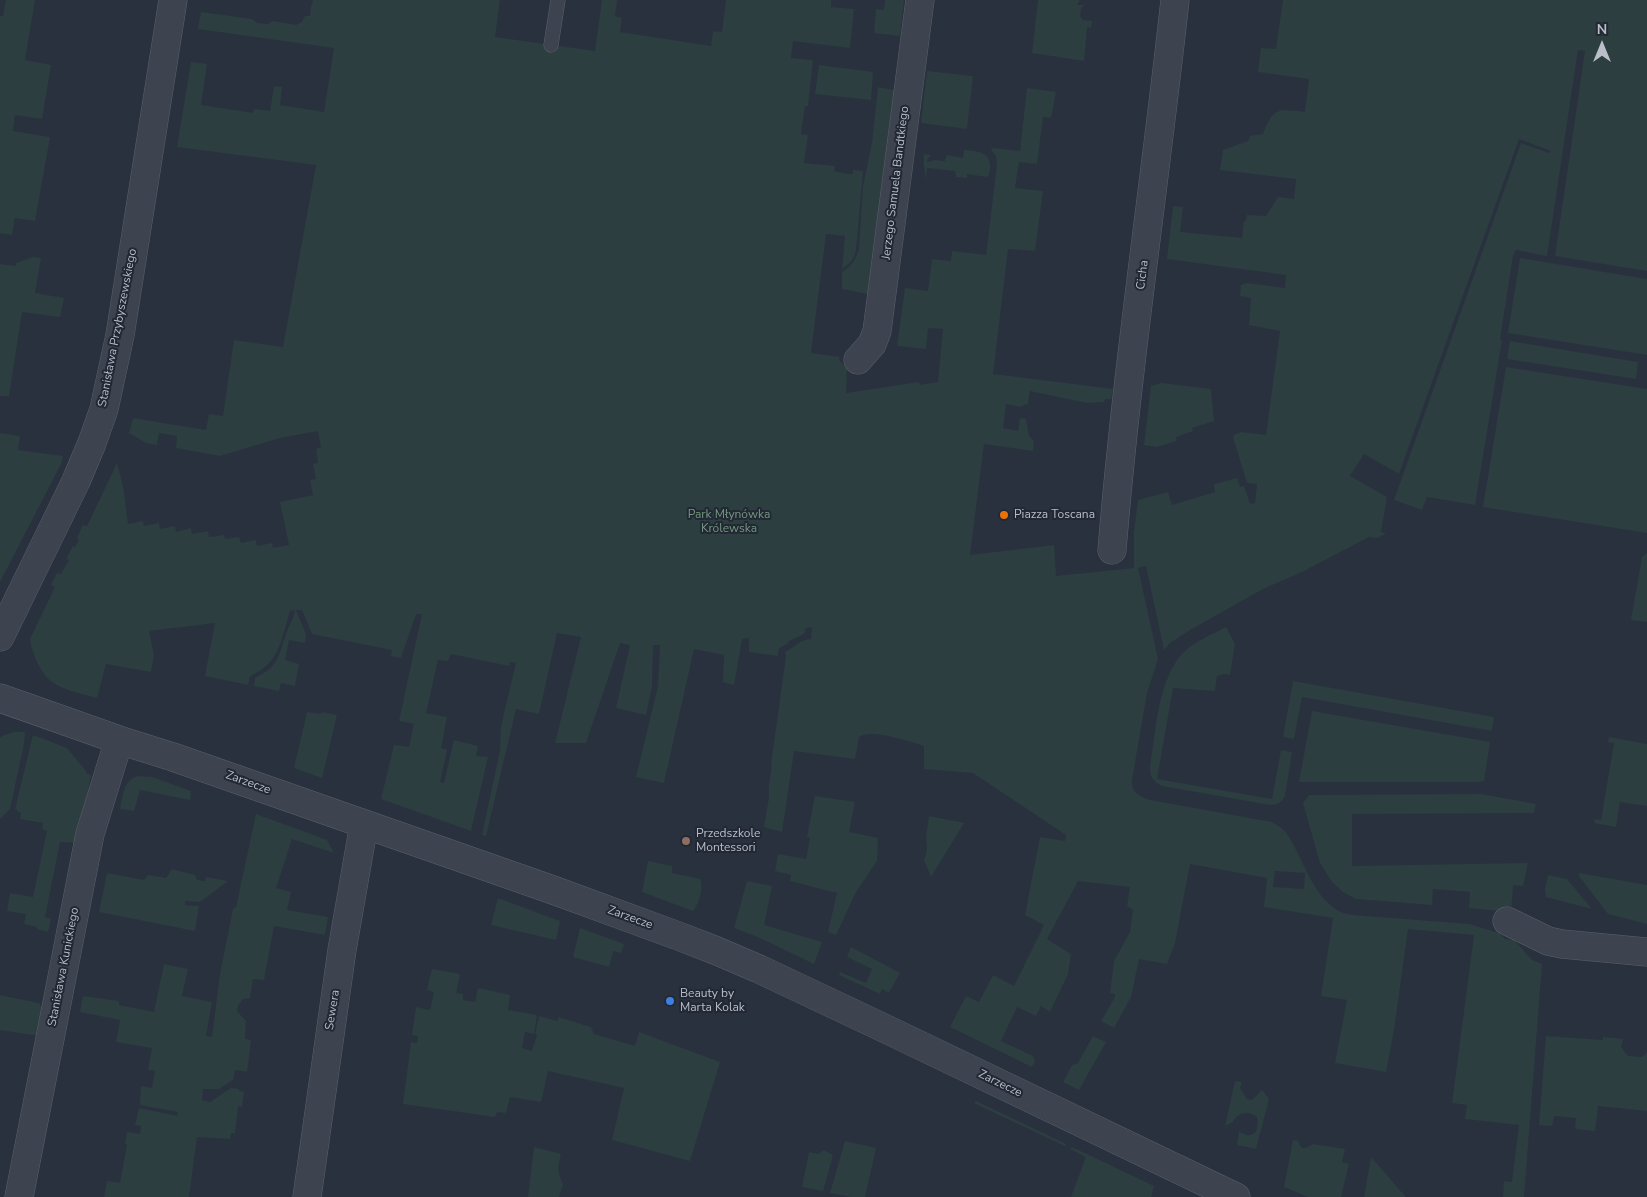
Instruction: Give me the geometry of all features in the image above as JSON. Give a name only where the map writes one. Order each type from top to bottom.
[{"type":"street","name":"Stanisława Przybyszewskiego","points":[[0,637],[76,481],[104,409],[120,335],[173,0]]},
{"type":"street","name":"Jerzego Samuela Bandtkiego","points":[[858,360],[872,344],[877,331],[920,0]]},
{"type":"street","name":"Cicha","points":[[1112,550],[1117,492],[1175,0]]},
{"type":"street","name":"Zarzecze","points":[[0,698],[119,740],[173,756],[553,890],[726,955],[891,1031],[1236,1197]]},
{"type":"street","name":"Stanisława Kunickiego","points":[[19,1197],[90,834],[119,740]]},
{"type":"street","name":"Sewera","points":[[307,1197],[328,1038],[364,824]]},
{"type":"street","points":[[1507,921],[1548,940],[1562,944],[1647,952]]},
{"type":"lane","points":[[551,45],[558,0]]},
{"type":"green space","points":[[6,0],[35,0],[25,60],[51,65],[42,119],[15,115],[13,131],[50,137],[35,221],[15,218],[12,235],[0,233],[0,16],[3,16]]},
{"type":"green space","name":"Park Młynówka Królewska","points":[[313,0],[500,0],[495,37],[595,51],[602,0],[617,0],[615,16],[622,18],[620,32],[711,46],[713,31],[722,32],[726,0],[831,0],[831,7],[854,9],[850,48],[793,41],[791,58],[813,60],[808,106],[805,106],[801,134],[808,135],[804,163],[835,166],[834,171],[847,174],[853,174],[853,170],[863,171],[856,250],[851,261],[842,269],[845,236],[826,234],[811,353],[840,357],[839,360],[847,369],[846,393],[919,382],[920,385],[938,382],[943,329],[928,328],[926,349],[897,346],[905,288],[928,291],[932,259],[951,261],[952,251],[986,255],[997,165],[996,156],[991,150],[993,148],[1020,151],[1027,88],[1056,92],[1051,118],[1043,117],[1037,164],[1019,162],[1015,188],[1043,191],[1035,251],[1008,249],[993,374],[1113,389],[1111,399],[1105,399],[1104,402],[1087,403],[1030,391],[1028,404],[1022,407],[1006,404],[1003,428],[1018,431],[1020,418],[1026,419],[1029,436],[1034,441],[1033,451],[984,444],[970,555],[1054,545],[1056,576],[1134,568],[1134,532],[1138,500],[1168,492],[1172,505],[1215,492],[1214,484],[1237,478],[1240,487],[1244,486],[1250,504],[1255,503],[1257,484],[1247,483],[1233,437],[1241,432],[1266,435],[1280,331],[1249,325],[1251,298],[1240,296],[1241,285],[1247,283],[1285,288],[1286,275],[1167,259],[1173,206],[1183,207],[1180,232],[1242,238],[1244,221],[1246,221],[1247,215],[1266,216],[1278,197],[1294,199],[1296,179],[1220,170],[1223,150],[1248,141],[1250,136],[1263,134],[1271,118],[1279,111],[1305,112],[1309,79],[1258,72],[1261,48],[1276,49],[1283,0],[1647,0],[1647,271],[1555,256],[1585,51],[1578,50],[1547,256],[1516,250],[1513,256],[1500,339],[1502,340],[1475,505],[1427,497],[1422,510],[1394,500],[1521,143],[1549,153],[1551,151],[1519,139],[1399,474],[1364,454],[1350,476],[1387,497],[1381,532],[1386,533],[1378,538],[1369,537],[1304,571],[1263,589],[1190,630],[1170,643],[1164,650],[1146,566],[1138,568],[1158,659],[1147,693],[1132,780],[1136,793],[1150,800],[1272,822],[1287,834],[1321,895],[1330,905],[1341,912],[1354,915],[1469,924],[1499,933],[1505,939],[1514,940],[1532,960],[1542,964],[1524,1197],[1503,1197],[1504,1181],[1512,1182],[1519,1125],[1465,1119],[1467,1105],[1452,1103],[1474,935],[1408,929],[1394,1030],[1386,1072],[1335,1063],[1347,1000],[1321,996],[1333,918],[1264,907],[1267,878],[1190,864],[1175,943],[1167,964],[1139,959],[1131,997],[1114,1028],[1101,1021],[1115,997],[1115,994],[1110,993],[1114,961],[1130,932],[1133,910],[1127,906],[1130,887],[1078,881],[1047,939],[1071,954],[1068,974],[1050,1012],[1041,1006],[1036,1016],[1017,1007],[1001,1041],[1033,1056],[1035,1061],[1032,1067],[950,1027],[966,996],[979,1002],[993,975],[1014,986],[1044,925],[1025,915],[1040,837],[1065,841],[1066,835],[973,773],[924,769],[924,746],[873,734],[859,737],[855,759],[794,751],[782,832],[764,827],[785,652],[800,642],[811,639],[812,627],[806,628],[804,634],[779,648],[778,656],[749,652],[749,638],[742,639],[734,685],[723,682],[724,655],[694,649],[664,783],[636,777],[658,686],[660,645],[653,645],[652,686],[646,715],[616,708],[630,645],[620,643],[586,743],[555,743],[581,637],[557,633],[539,714],[516,709],[486,836],[482,835],[500,750],[501,726],[516,663],[510,662],[509,666],[451,654],[448,661],[438,660],[426,713],[447,717],[441,748],[447,750],[440,782],[444,783],[454,740],[478,746],[476,756],[488,757],[471,831],[381,799],[394,745],[409,747],[414,724],[399,721],[422,614],[416,614],[401,658],[391,656],[392,650],[312,634],[302,610],[296,610],[306,634],[305,643],[289,640],[285,660],[299,664],[295,686],[281,683],[279,691],[254,686],[255,678],[270,668],[278,658],[295,610],[290,611],[278,650],[268,664],[250,676],[248,685],[205,676],[215,623],[149,631],[154,655],[151,672],[106,664],[97,698],[65,689],[45,676],[38,664],[30,639],[55,587],[51,585],[57,573],[61,574],[69,560],[66,559],[73,546],[75,547],[79,540],[77,538],[83,525],[87,526],[117,463],[123,486],[128,524],[143,521],[144,526],[159,523],[160,529],[175,526],[176,532],[191,528],[192,534],[208,531],[209,537],[224,535],[225,539],[239,537],[241,543],[256,540],[257,546],[272,543],[273,548],[289,545],[280,502],[313,495],[310,480],[316,479],[313,464],[318,463],[316,449],[321,447],[318,431],[280,438],[220,456],[176,448],[177,436],[159,433],[157,445],[146,443],[129,433],[133,418],[206,430],[209,414],[223,416],[234,340],[283,347],[316,165],[177,147],[191,62],[207,64],[201,105],[253,113],[254,109],[270,111],[274,86],[282,87],[280,105],[324,112],[334,48],[198,29],[201,12],[252,19],[257,23],[268,24],[273,21],[296,25],[302,22],[305,16],[310,16]],"holes":[[[1275,871],[1305,873],[1304,889],[1273,887]]]},
{"type":"green space","points":[[885,0],[904,0],[900,36],[874,33],[876,9],[884,10]]},
{"type":"green space","points":[[1038,0],[1080,0],[1077,5],[1085,5],[1081,8],[1080,16],[1083,20],[1092,21],[1091,28],[1087,27],[1084,61],[1032,53]]},
{"type":"green space","points":[[819,65],[873,72],[871,100],[815,94]]},
{"type":"green space","points":[[927,71],[973,76],[967,129],[921,123]]},
{"type":"green space","points":[[878,87],[894,90],[868,294],[842,289],[842,272],[853,262],[859,248],[863,186],[872,143]]},
{"type":"green space","points":[[964,150],[976,151],[988,158],[990,162],[989,175],[986,177],[967,174],[967,178],[956,177],[955,171],[927,168],[926,181],[924,154],[931,155],[927,162],[935,160],[945,161],[947,155],[963,158]]},
{"type":"green space","points":[[33,257],[41,258],[35,293],[64,298],[60,317],[22,312],[9,396],[0,396],[0,264],[16,266],[16,263]]},
{"type":"green space","points":[[1520,258],[1647,279],[1647,355],[1508,333]]},
{"type":"green space","points":[[1510,341],[1638,362],[1636,379],[1507,359]]},
{"type":"green space","points":[[1506,367],[1647,389],[1647,533],[1483,507]]},
{"type":"green space","points":[[1162,383],[1211,389],[1214,421],[1192,428],[1193,431],[1176,437],[1177,441],[1156,447],[1144,445],[1151,386]]},
{"type":"green space","points":[[0,433],[20,436],[18,450],[63,456],[61,464],[0,582]]},
{"type":"green space","points":[[1647,553],[1647,622],[1631,620],[1642,557]]},
{"type":"green space","points":[[1226,627],[1235,644],[1230,675],[1217,676],[1215,691],[1173,688],[1157,779],[1272,799],[1281,750],[1292,752],[1285,796],[1275,804],[1270,805],[1162,786],[1151,775],[1150,766],[1160,704],[1169,674],[1190,646]]},
{"type":"green space","points":[[1293,681],[1494,717],[1492,731],[1302,697],[1294,739],[1283,737]]},
{"type":"green space","points":[[1312,711],[1490,742],[1484,781],[1299,782]]},
{"type":"green space","points":[[307,712],[337,715],[322,778],[294,768]]},
{"type":"green space","points":[[14,732],[25,732],[24,744],[10,809],[0,819],[0,738]]},
{"type":"green space","points":[[33,735],[67,748],[86,773],[91,775],[78,843],[60,842],[45,917],[51,919],[48,932],[24,924],[26,914],[7,911],[10,893],[33,897],[47,831],[42,829],[43,823],[20,819],[21,813],[15,809]]},
{"type":"green space","points":[[1609,737],[1647,744],[1647,806],[1620,802],[1616,827],[1594,823],[1595,819],[1601,820],[1614,743],[1608,742]]},
{"type":"green space","points":[[138,776],[152,777],[191,791],[190,800],[140,790],[134,811],[120,809],[123,793],[129,781]]},
{"type":"green space","points":[[1481,794],[1536,804],[1534,813],[1352,814],[1352,866],[1528,863],[1523,886],[1513,885],[1511,912],[1469,908],[1470,892],[1433,889],[1432,905],[1356,899],[1343,892],[1332,882],[1320,863],[1303,803],[1309,795]]},
{"type":"green space","points":[[815,796],[855,802],[849,832],[878,838],[877,861],[856,892],[836,935],[828,932],[837,893],[790,881],[791,875],[775,871],[778,854],[806,859],[810,838],[807,837]]},
{"type":"green space","points":[[256,814],[327,840],[334,853],[292,839],[276,888],[291,892],[287,910],[328,917],[325,935],[274,926],[264,980],[253,979],[250,998],[243,999],[237,1011],[246,1021],[245,1039],[251,1040],[247,1072],[235,1070],[233,1080],[219,1089],[203,1089],[202,1100],[210,1102],[231,1088],[244,1092],[242,1107],[238,1106],[235,1133],[231,1133],[230,1139],[197,1137],[189,1197],[104,1197],[107,1181],[120,1183],[127,1145],[125,1144],[127,1132],[140,1134],[141,1126],[135,1125],[139,1108],[177,1116],[178,1112],[140,1105],[141,1086],[152,1088],[155,1071],[148,1070],[152,1048],[116,1042],[120,1020],[80,1012],[83,996],[119,1001],[119,1005],[154,1012],[164,964],[188,969],[182,996],[212,1002],[206,1036],[212,1037],[220,974],[233,909],[236,907]]},
{"type":"green space","points":[[929,816],[964,823],[931,877],[924,860],[927,850],[926,837]]},
{"type":"green space","points":[[648,861],[672,866],[672,873],[700,879],[700,895],[693,911],[642,892]]},
{"type":"green space","points":[[172,869],[195,875],[197,880],[205,881],[206,877],[228,881],[200,902],[185,901],[185,905],[199,906],[195,931],[99,912],[107,873],[144,880],[148,875],[166,878]]},
{"type":"green space","points":[[1579,873],[1647,885],[1647,924],[1608,914],[1579,876]]},
{"type":"green space","points":[[1548,875],[1567,879],[1592,909],[1546,897],[1545,889]]},
{"type":"green space","points":[[747,881],[772,886],[764,925],[822,942],[814,964],[760,938],[734,928]]},
{"type":"green space","points":[[498,898],[560,921],[556,940],[491,925]]},
{"type":"green space","points":[[580,928],[624,944],[621,953],[613,951],[609,967],[573,957]]},
{"type":"green space","points":[[851,947],[900,973],[889,993],[882,989],[880,994],[839,975],[840,972],[866,983],[872,969],[847,957]]},
{"type":"green space","points":[[432,969],[460,974],[456,993],[463,994],[463,1000],[475,1002],[478,988],[510,995],[508,1010],[537,1015],[534,1034],[525,1032],[522,1048],[532,1051],[537,1035],[535,1034],[539,1016],[558,1021],[558,1017],[591,1027],[594,1034],[635,1046],[639,1032],[720,1062],[690,1161],[612,1140],[625,1084],[624,1088],[548,1071],[541,1102],[510,1097],[506,1113],[497,1112],[495,1117],[403,1104],[411,1042],[417,1043],[418,1036],[412,1035],[416,1007],[430,1010],[434,992],[427,990]]},
{"type":"green space","points":[[0,995],[39,1003],[45,1012],[40,1036],[0,1030]]},
{"type":"green space","points":[[1093,1036],[1106,1042],[1079,1090],[1063,1082],[1072,1065],[1078,1063]]},
{"type":"green space","points":[[1546,1036],[1603,1040],[1603,1037],[1623,1039],[1621,1047],[1628,1056],[1642,1057],[1647,1052],[1647,1111],[1598,1106],[1595,1131],[1575,1129],[1576,1118],[1554,1116],[1552,1126],[1539,1125]]},
{"type":"green space","points":[[1235,1081],[1242,1082],[1240,1088],[1247,1099],[1252,1100],[1262,1090],[1269,1099],[1256,1149],[1237,1145],[1239,1131],[1252,1135],[1256,1131],[1257,1117],[1244,1113],[1225,1126]]},
{"type":"green space","points":[[976,1101],[1066,1144],[1065,1146],[974,1103]]},
{"type":"green space","points":[[1293,1140],[1298,1141],[1302,1148],[1313,1144],[1345,1149],[1342,1162],[1349,1164],[1341,1197],[1308,1197],[1284,1187]]},
{"type":"green space","points":[[845,1141],[876,1148],[865,1197],[851,1197],[830,1193]]},
{"type":"green space","points":[[534,1147],[561,1154],[559,1169],[563,1184],[559,1197],[528,1197]]},
{"type":"green space","points":[[1072,1147],[1154,1186],[1151,1197],[1071,1197],[1086,1157],[1070,1149]]},
{"type":"green space","points":[[824,1150],[833,1155],[823,1191],[802,1187],[809,1152],[818,1154]]},
{"type":"green space","points":[[1371,1157],[1405,1196],[1405,1197],[1364,1197]]},
{"type":"place","name":"Piazza Toscana","points":[[1004,515]]},
{"type":"place","name":"Przedszkole Montessori","points":[[686,841]]},
{"type":"place","name":"Beauty by Marta Kolak","points":[[670,1001]]}]
